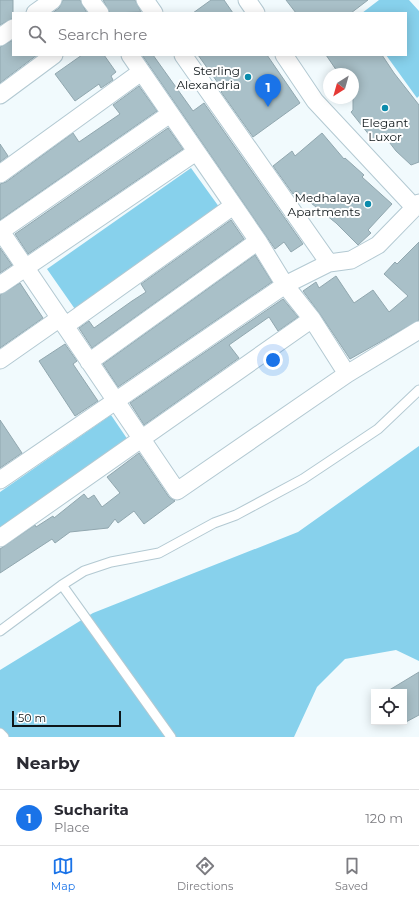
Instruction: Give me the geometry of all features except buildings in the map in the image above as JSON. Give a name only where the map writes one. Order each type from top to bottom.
[{"type":"street","points":[[36,12],[53,0]]},
{"type":"street","points":[[90,0],[99,12]]},
{"type":"street","points":[[145,0],[153,12]]},
{"type":"street","points":[[247,0],[255,12]]},
{"type":"street","points":[[0,37],[12,29]]},
{"type":"street","points":[[0,95],[53,56]]},
{"type":"street","points":[[131,56],[258,241],[285,285],[312,319],[347,374]]},
{"type":"street","points":[[184,56],[329,263]]},
{"type":"street","points":[[0,480],[285,285],[329,263],[351,260],[378,245],[417,205],[315,101],[285,56]]},
{"type":"street","points":[[0,174],[141,72]]},
{"type":"street","points":[[170,114],[0,231],[177,491],[347,374],[419,330]]},
{"type":"street","points":[[0,285],[196,152]]},
{"type":"street","points":[[0,360],[63,322],[233,206]]},
{"type":"street","points":[[89,362],[258,241]]},
{"type":"street","points":[[0,538],[312,319]]},
{"type":"lane","points":[[0,631],[62,585],[84,571],[158,553],[214,523],[236,515],[303,479],[378,430],[419,390]]},
{"type":"lane","points":[[62,585],[172,737]]},
{"type":"lane","points":[[0,733],[4,737]]},
{"type":"shaded area","points":[[379,0],[409,0],[419,11],[419,96],[417,98],[387,56],[407,56],[407,12],[363,12]]},
{"type":"shaded area","points":[[191,168],[222,211],[77,312],[47,269]]},
{"type":"shaded area","points":[[111,415],[130,443],[0,533],[0,492]]},
{"type":"shaded area","points":[[419,446],[419,661],[396,650],[345,659],[317,687],[294,737],[0,737],[0,670],[93,613],[298,532]]},
{"type":"place","name":"Sterling Alexandria","points":[[248,77]]},
{"type":"place","name":"Sucharita","points":[[268,107]]},
{"type":"place","name":"Elegant Luxor","points":[[385,108]]},
{"type":"place","name":"Medhalaya Apartments","points":[[368,204]]}]
